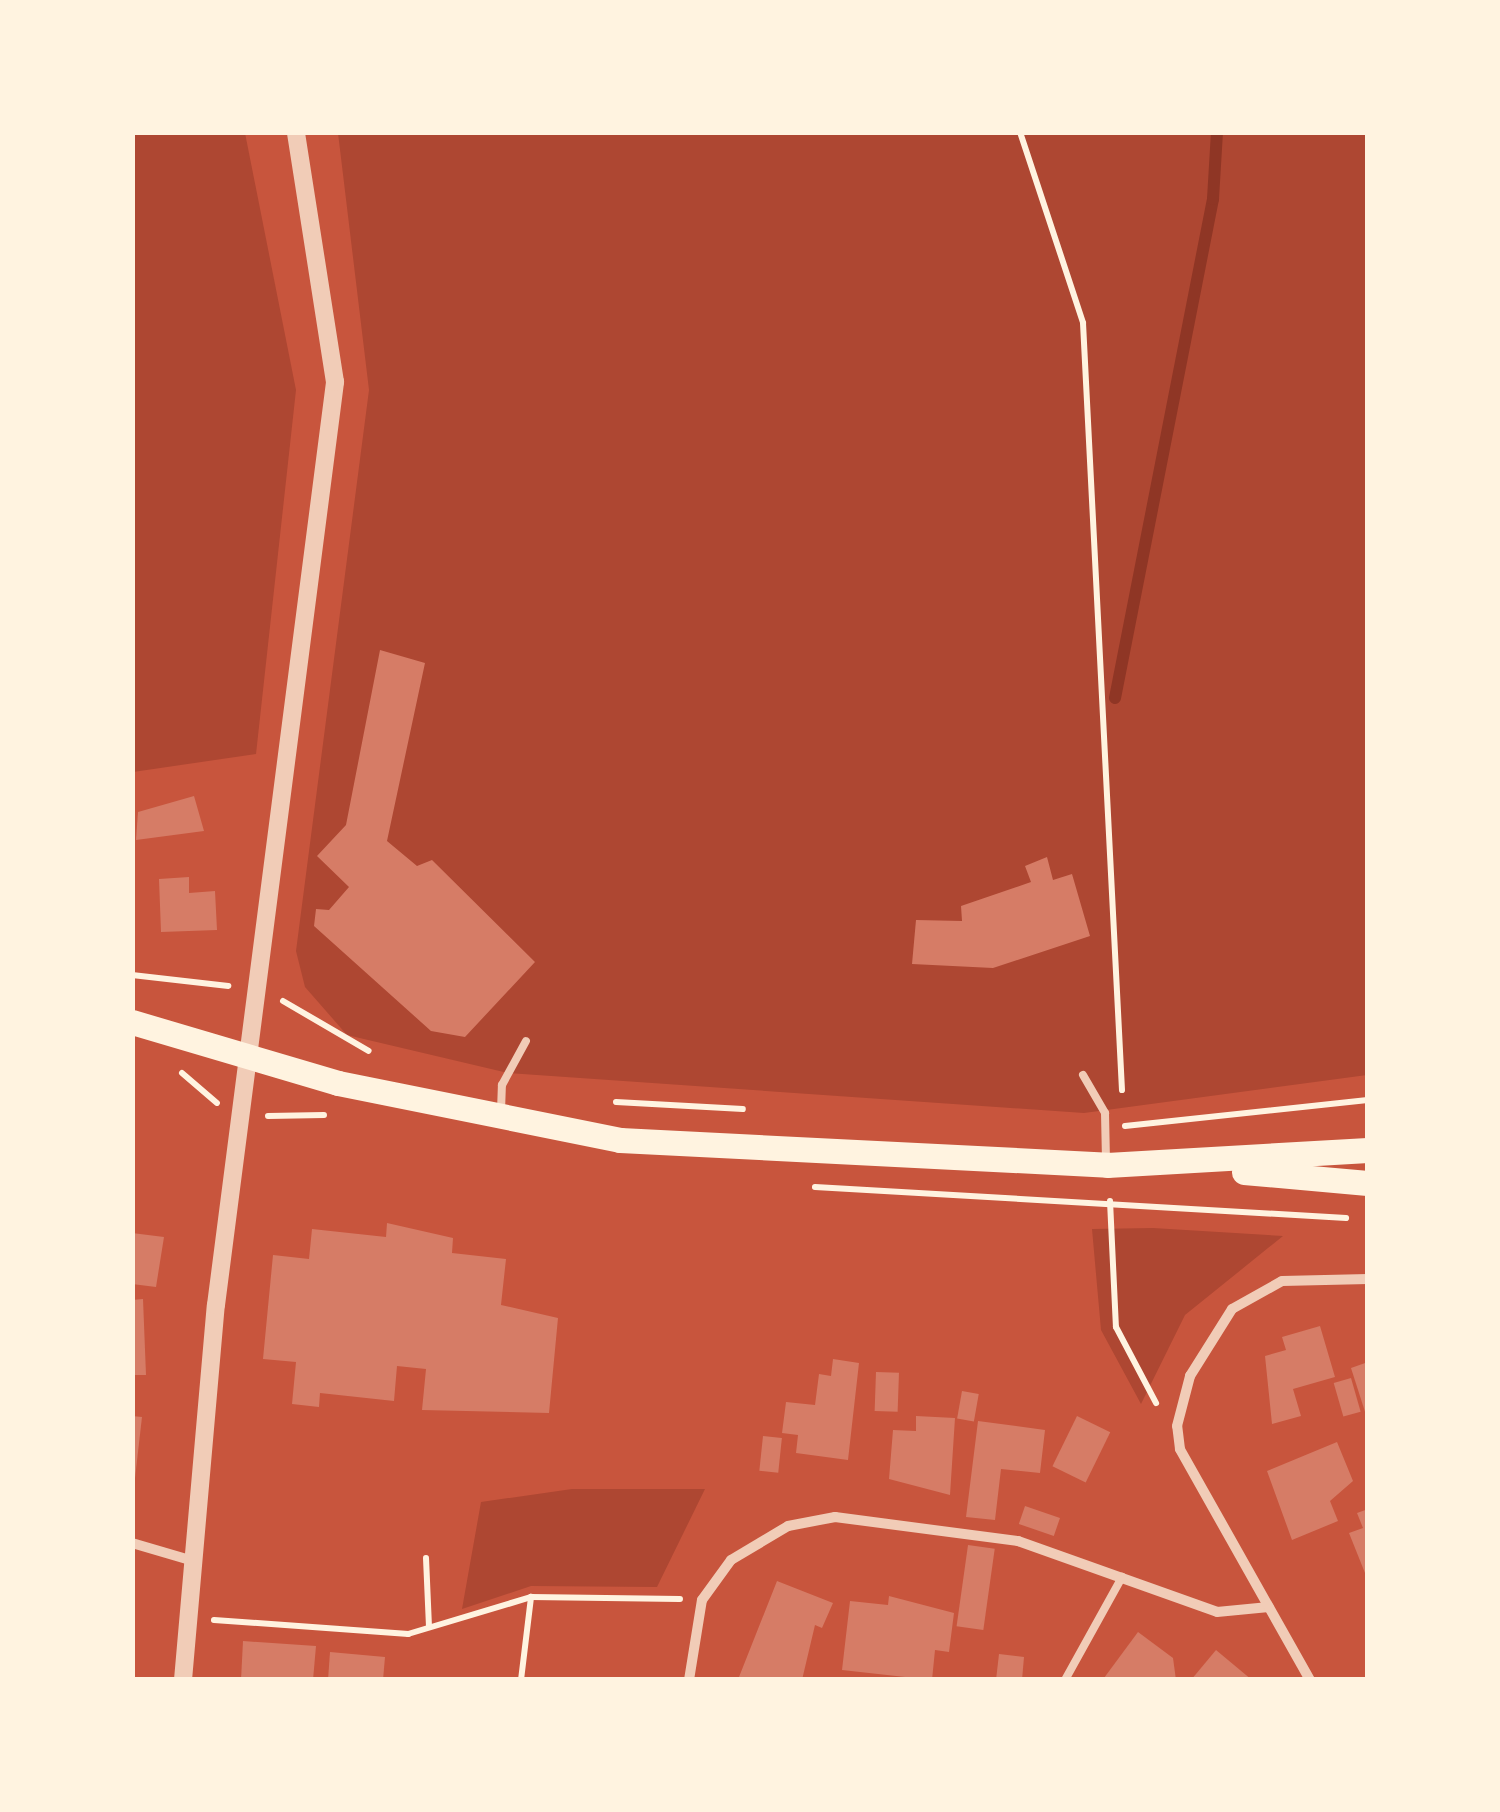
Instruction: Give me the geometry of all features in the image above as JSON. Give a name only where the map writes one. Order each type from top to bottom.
[{"type":"main road","points":[[132,1022],[247,1057],[500,1119],[769,1152],[1164,1165],[1368,1150]]},
{"type":"main road","points":[[1164,1165],[1368,1183]]},
{"type":"street","points":[[183,1680],[247,1057],[260,995],[336,382],[296,132]]},
{"type":"street","points":[[1310,1680],[1180,1450],[1190,1376],[1232,1309],[1282,1281],[1368,1279]]},
{"type":"street","points":[[689,1680],[702,1600],[731,1560],[764,1536],[835,1517],[893,1521],[1018,1540],[1217,1612],[1269,1607]]},
{"type":"street","points":[[132,1543],[193,1560]]},
{"type":"lane","points":[[500,1119],[502,1086],[526,1042]]},
{"type":"lane","points":[[1083,1076],[1104,1128],[1107,1165]]},
{"type":"lane","points":[[1065,1680],[1122,1577]]},
{"type":"path","points":[[1020,132],[1083,323],[1124,1126]]},
{"type":"path","points":[[132,974],[304,1006],[346,1046],[381,1054]]},
{"type":"path","points":[[1104,1128],[1368,1100]]},
{"type":"path","points":[[601,1101],[758,1110]]},
{"type":"path","points":[[1107,1165],[1116,1327],[1180,1450]]},
{"type":"path","points":[[426,1558],[429,1628]]},
{"type":"path","points":[[188,1618],[408,1634],[531,1597],[702,1600]]},
{"type":"path","points":[[521,1680],[531,1597]]},
{"type":"shaded area","points":[[132,133],[245,133],[296,390],[256,754],[133,772]]},
{"type":"shaded area","points":[[338,133],[1367,133],[1367,1075],[1084,1113],[508,1073],[347,1035],[305,987],[296,951],[369,390]]},
{"type":"shaded area","points":[[1153,1228],[1283,1236],[1185,1315],[1141,1404],[1101,1330],[1092,1229]]},
{"type":"shaded area","points":[[572,1489],[705,1489],[657,1587],[531,1586],[462,1609],[481,1502]]},
{"type":"building","points":[[380,650],[425,663],[387,841],[417,866],[432,860],[535,962],[465,1037],[431,1031],[314,926],[316,909],[329,910],[349,887],[317,856],[346,825]]},
{"type":"building","points":[[194,796],[204,831],[136,840],[138,812]]},
{"type":"building","points":[[1047,857],[1053,880],[1072,874],[1090,936],[993,968],[912,964],[916,920],[962,921],[961,906],[1031,882],[1025,866]]},
{"type":"building","points":[[189,877],[189,893],[215,891],[217,930],[161,932],[159,879]]},
{"type":"building","points":[[387,1223],[453,1238],[452,1253],[506,1259],[501,1305],[558,1318],[549,1413],[422,1410],[426,1369],[397,1366],[394,1401],[320,1393],[319,1407],[292,1404],[296,1362],[263,1359],[273,1255],[309,1259],[312,1229],[386,1237]]},
{"type":"building","points":[[132,1233],[164,1237],[156,1287],[132,1284]]},
{"type":"building","points":[[143,1299],[146,1375],[132,1375],[132,1300]]},
{"type":"building","points":[[1320,1326],[1335,1377],[1293,1389],[1301,1416],[1272,1424],[1265,1356],[1286,1350],[1282,1337]]},
{"type":"building","points":[[833,1359],[859,1363],[848,1460],[796,1453],[798,1435],[782,1433],[786,1402],[815,1405],[819,1374],[831,1376]]},
{"type":"building","points":[[1368,1362],[1368,1418],[1367,1418],[1351,1368]]},
{"type":"building","points":[[876,1372],[899,1373],[898,1412],[875,1411]]},
{"type":"building","points":[[1351,1378],[1361,1412],[1343,1417],[1334,1383]]},
{"type":"building","points":[[962,1391],[979,1394],[974,1422],[957,1419]]},
{"type":"building","points":[[132,1416],[142,1417],[135,1478],[132,1478]]},
{"type":"building","points":[[916,1416],[955,1418],[950,1495],[889,1479],[893,1430],[916,1431]]},
{"type":"building","points":[[1077,1416],[1110,1432],[1086,1483],[1052,1466]]},
{"type":"building","points":[[978,1421],[1045,1430],[1040,1473],[1001,1469],[995,1520],[966,1517]]},
{"type":"building","points":[[763,1436],[782,1438],[778,1473],[759,1471]]},
{"type":"building","points":[[1337,1442],[1353,1481],[1330,1501],[1338,1521],[1292,1540],[1267,1471]]},
{"type":"building","points":[[1025,1506],[1060,1518],[1054,1536],[1019,1524]]},
{"type":"building","points":[[1368,1509],[1365,1573],[1349,1533],[1363,1528],[1357,1513]]},
{"type":"building","points":[[968,1545],[995,1549],[983,1630],[957,1626]]},
{"type":"building","points":[[777,1581],[833,1603],[822,1628],[815,1625],[802,1680],[739,1677]]},
{"type":"building","points":[[889,1596],[954,1613],[949,1652],[935,1650],[932,1680],[842,1670],[850,1601],[888,1605]]},
{"type":"building","points":[[1138,1632],[1173,1658],[1176,1680],[1104,1678]]},
{"type":"building","points":[[243,1641],[316,1646],[313,1680],[241,1680]]},
{"type":"building","points":[[1216,1650],[1252,1680],[1191,1680]]},
{"type":"building","points":[[330,1652],[385,1657],[383,1680],[328,1680]]},
{"type":"building","points":[[999,1654],[1024,1657],[1022,1680],[996,1680]]},
{"type":"waterway","points":[[1115,698],[1213,199],[1217,132]]}]
